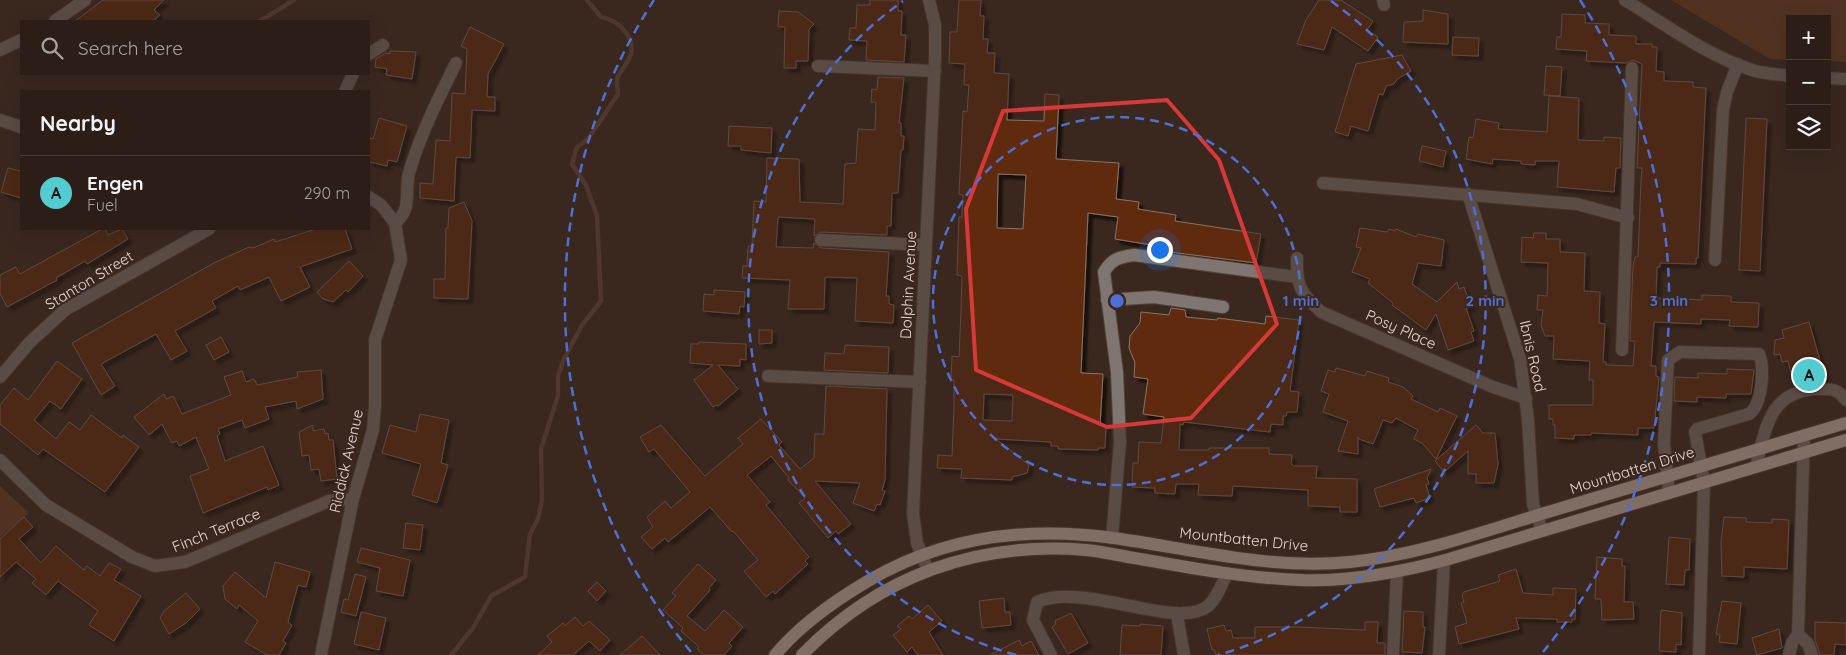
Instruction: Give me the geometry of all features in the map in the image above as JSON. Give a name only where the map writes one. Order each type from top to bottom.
[{"type":"main road","name":"Mountbatten Drive","points":[[776,655],[807,623],[840,597],[887,570],[921,555],[954,544],[1019,533],[1112,538],[1212,554],[1289,563],[1350,562],[1461,539],[1846,423]]},
{"type":"main road","name":"Mountbatten Drive","points":[[802,655],[827,629],[890,587],[928,570],[998,553],[1039,549],[1087,550],[1227,573],[1301,580],[1397,572],[1444,561],[1668,492],[1846,440]]},
{"type":"street","points":[[56,20],[84,0]]},
{"type":"street","name":"Dolphin Avenue","points":[[928,570],[916,543],[913,513],[934,71],[935,25],[929,0]]},
{"type":"street","points":[[1626,0],[1703,46],[1738,64],[1756,71],[1786,75]]},
{"type":"street","points":[[0,50],[20,40]]},
{"type":"street","points":[[370,53],[383,46]]},
{"type":"street","points":[[370,199],[381,205],[395,223],[403,216],[407,205],[409,175],[414,159],[435,106],[456,63]]},
{"type":"street","points":[[1715,260],[1723,110],[1726,92],[1738,64]]},
{"type":"street","points":[[818,66],[934,71]]},
{"type":"street","points":[[1622,350],[1632,68]]},
{"type":"street","points":[[345,90],[353,75]]},
{"type":"street","points":[[1831,78],[1846,79]]},
{"type":"street","points":[[0,120],[20,127]]},
{"type":"street","points":[[1323,183],[1577,204],[1628,218]]},
{"type":"street","name":"Ibnis Road","points":[[1468,194],[1515,341],[1526,398],[1533,504],[1542,530]]},
{"type":"street","name":"Riddick Avenue","points":[[320,655],[353,499],[373,430],[376,407],[375,340],[401,260],[395,223]]},
{"type":"street","name":"Stanton Street","points":[[0,377],[30,342],[65,310],[207,230]]},
{"type":"street","points":[[821,240],[926,245]]},
{"type":"street","points":[[1112,538],[1120,442],[1117,372],[1104,272],[1118,258],[1134,256],[1296,277]]},
{"type":"street","name":"Posy Place","points":[[1297,258],[1296,277],[1302,294],[1321,312],[1493,388],[1526,398]]},
{"type":"street","points":[[1107,300],[1154,297],[1223,307]]},
{"type":"street","points":[[1668,492],[1664,444],[1668,360],[1680,352],[1756,352],[1760,356],[1758,405],[1748,414],[1696,430],[1694,436],[1704,482],[1699,655]]},
{"type":"street","points":[[768,376],[920,382]]},
{"type":"street","points":[[1756,466],[1772,412],[1777,404],[1792,394],[1805,390],[1832,388],[1840,392],[1846,400]]},
{"type":"street","points":[[1790,655],[1792,643],[1798,634],[1805,452],[1804,435]]},
{"type":"street","name":"Finch Terrace","points":[[0,460],[46,505],[132,557],[154,566],[185,562],[329,501],[353,499]]},
{"type":"street","points":[[1440,655],[1444,561]]},
{"type":"street","points":[[1394,655],[1397,572]]},
{"type":"street","points":[[1051,655],[1033,620],[1037,602],[1047,597],[1062,596],[1115,602],[1177,615],[1193,613],[1208,606],[1217,594],[1227,573]]},
{"type":"street","points":[[1177,615],[1184,655]]},
{"type":"street","points":[[1798,634],[1808,644],[1812,655]]},
{"type":"highlighted area","points":[[1167,100],[1219,160],[1277,324],[1191,418],[1107,427],[976,370],[966,209],[1003,111]]},
{"type":"shaded area","points":[[1671,0],[1846,0],[1846,62],[1831,61],[1831,15],[1786,15],[1786,60],[1770,59]]},
{"type":"shaded area","points":[[0,486],[29,513],[0,537]]},
{"type":"building","points":[[103,0],[164,0],[154,10],[160,15],[154,20],[76,20]]},
{"type":"building","points":[[870,0],[898,0],[898,11],[902,11],[901,35],[906,35],[904,62],[866,60],[867,41],[849,40],[850,28],[856,28],[857,5],[870,5]]},
{"type":"building","points":[[959,0],[981,0],[980,16],[984,16],[983,39],[988,39],[987,53],[995,53],[994,73],[1009,74],[1007,120],[1044,121],[1045,94],[1059,95],[1056,159],[1119,163],[1116,199],[1139,202],[1138,209],[1176,215],[1175,221],[1261,234],[1256,263],[1170,252],[1170,248],[1115,239],[1118,217],[1088,213],[1081,373],[1103,374],[1100,425],[1106,426],[1105,448],[1098,448],[1098,450],[1058,449],[1058,446],[1051,446],[1051,442],[996,439],[1029,465],[1027,473],[1012,477],[1012,480],[961,478],[962,469],[937,468],[938,455],[952,456],[954,380],[951,380],[952,356],[959,357],[962,276],[957,275],[959,217],[962,217],[963,195],[959,194],[963,111],[967,112],[969,85],[964,85],[965,64],[949,63],[950,32],[957,32]],"holes":[[[998,174],[1026,175],[1023,229],[997,228]],[[984,394],[1013,395],[1012,421],[983,420]]]},
{"type":"building","points":[[1319,0],[1341,0],[1373,21],[1367,30],[1378,37],[1368,51],[1332,27],[1324,50],[1297,44],[1306,20]]},
{"type":"building","points":[[1423,10],[1448,14],[1448,44],[1403,42],[1404,22],[1423,21]]},
{"type":"building","points":[[779,11],[798,12],[814,24],[809,29],[808,61],[796,61],[796,68],[784,68],[785,27],[778,27]]},
{"type":"building","points":[[1562,14],[1585,15],[1585,23],[1609,24],[1609,35],[1636,36],[1636,44],[1652,44],[1652,47],[1657,47],[1656,71],[1664,72],[1664,81],[1693,82],[1693,87],[1706,88],[1698,258],[1696,258],[1696,264],[1660,263],[1660,267],[1657,267],[1656,298],[1702,300],[1702,295],[1731,296],[1731,302],[1759,303],[1758,327],[1729,326],[1730,320],[1701,319],[1701,324],[1654,322],[1651,366],[1656,366],[1656,376],[1659,377],[1654,428],[1638,428],[1638,435],[1591,433],[1591,435],[1574,435],[1574,439],[1555,438],[1555,425],[1553,425],[1553,419],[1549,419],[1549,405],[1593,405],[1593,380],[1589,380],[1590,361],[1553,359],[1554,336],[1545,336],[1541,325],[1543,310],[1537,310],[1538,295],[1547,296],[1548,263],[1521,262],[1522,237],[1533,238],[1534,233],[1546,233],[1546,239],[1560,239],[1560,252],[1585,253],[1584,291],[1600,292],[1599,323],[1605,324],[1603,362],[1606,362],[1606,365],[1633,366],[1635,341],[1630,341],[1633,266],[1635,257],[1638,257],[1642,168],[1637,168],[1642,64],[1633,60],[1626,63],[1586,61],[1587,51],[1556,49],[1557,37],[1561,37]]},
{"type":"building","points":[[470,27],[504,44],[488,74],[487,97],[495,97],[495,111],[472,110],[470,158],[456,157],[454,201],[420,198],[420,183],[433,184],[436,140],[450,141],[452,93],[465,94],[467,49],[461,46]]},
{"type":"building","points":[[1453,37],[1479,38],[1478,56],[1452,55]]},
{"type":"building","points":[[390,51],[416,52],[412,79],[386,75],[387,69],[375,67],[376,59],[386,53],[390,54]]},
{"type":"building","points":[[1402,55],[1411,71],[1397,79],[1394,84],[1386,86],[1383,95],[1379,94],[1368,131],[1351,126],[1348,136],[1335,132],[1356,64]]},
{"type":"building","points":[[1546,66],[1562,67],[1560,96],[1544,95]]},
{"type":"building","points":[[878,77],[904,78],[899,123],[901,123],[901,136],[904,136],[903,150],[901,150],[898,193],[892,193],[891,226],[887,226],[887,235],[821,232],[814,236],[815,219],[778,217],[776,247],[813,248],[814,243],[821,248],[889,252],[886,296],[889,296],[889,304],[894,305],[893,323],[855,321],[857,278],[825,277],[824,309],[788,309],[790,280],[742,278],[743,266],[747,266],[748,246],[752,246],[754,201],[766,202],[767,158],[799,159],[800,202],[843,204],[845,164],[856,163],[858,129],[875,130],[876,102],[871,102],[872,89],[877,90]]},
{"type":"building","points":[[1549,96],[1579,98],[1578,140],[1604,141],[1604,137],[1621,138],[1620,168],[1616,168],[1614,192],[1557,187],[1559,161],[1535,161],[1535,165],[1521,164],[1521,161],[1493,159],[1492,164],[1466,159],[1469,137],[1473,138],[1476,119],[1499,123],[1498,129],[1547,132]]},
{"type":"building","points":[[379,118],[407,126],[397,162],[388,160],[387,166],[370,162],[370,138],[373,139]]},
{"type":"building","points":[[1746,118],[1767,119],[1760,271],[1739,270]]},
{"type":"building","points":[[729,126],[772,128],[771,153],[741,150],[741,146],[728,146]]},
{"type":"building","points":[[1422,146],[1446,151],[1443,167],[1419,161]]},
{"type":"building","points":[[8,168],[20,171],[20,198],[1,192]]},
{"type":"building","points":[[464,202],[472,221],[468,299],[434,298],[434,279],[445,279],[446,228],[448,228],[449,208]]},
{"type":"building","points":[[1360,228],[1387,232],[1389,229],[1395,231],[1396,229],[1416,237],[1418,234],[1444,240],[1441,266],[1418,263],[1412,284],[1437,302],[1457,282],[1459,289],[1464,287],[1471,307],[1466,308],[1474,331],[1471,332],[1474,341],[1448,350],[1436,314],[1426,330],[1392,305],[1393,303],[1368,283],[1370,279],[1352,272],[1361,248],[1356,247]]},
{"type":"building","points":[[100,230],[106,230],[108,235],[123,230],[128,239],[87,264],[85,261],[56,278],[57,280],[7,307],[0,294],[0,275],[16,267],[20,274]]},
{"type":"building","points":[[313,230],[345,230],[352,249],[300,267],[310,287],[281,301],[269,277],[240,290],[238,286],[212,301],[216,308],[175,331],[187,351],[171,360],[156,334],[101,364],[115,386],[101,395],[72,343],[214,263],[249,247],[253,248],[274,239],[275,242]]},
{"type":"building","points":[[349,261],[363,276],[348,292],[346,290],[333,302],[323,299],[317,292]]},
{"type":"building","points":[[714,290],[745,292],[744,307],[740,306],[739,314],[703,311],[704,294],[714,295]]},
{"type":"building","points":[[1171,308],[1185,310],[1186,317],[1217,320],[1218,318],[1265,324],[1266,316],[1299,320],[1290,391],[1299,392],[1297,412],[1287,412],[1286,416],[1283,416],[1283,425],[1271,424],[1270,432],[1184,422],[1183,425],[1180,424],[1179,450],[1269,448],[1269,454],[1292,455],[1291,464],[1294,466],[1317,466],[1316,478],[1357,479],[1357,512],[1340,512],[1340,507],[1308,506],[1308,490],[1233,486],[1232,496],[1198,495],[1199,484],[1176,484],[1175,494],[1155,493],[1155,488],[1132,487],[1133,463],[1138,463],[1139,442],[1161,443],[1164,417],[1143,414],[1148,379],[1134,377],[1135,363],[1129,348],[1130,336],[1140,323],[1141,312],[1169,315]]},
{"type":"building","points":[[1809,322],[1826,381],[1794,386],[1788,361],[1782,362],[1780,354],[1774,355],[1775,340],[1784,338],[1782,330]]},
{"type":"building","points":[[759,330],[772,330],[772,343],[759,344]]},
{"type":"building","points":[[221,337],[229,352],[214,360],[206,345]]},
{"type":"building","points":[[699,342],[746,344],[746,360],[740,359],[740,366],[718,365],[738,389],[718,406],[713,407],[694,380],[713,365],[690,363],[691,344],[699,344]]},
{"type":"building","points":[[845,345],[889,347],[888,373],[824,370],[825,353],[844,354]]},
{"type":"building","points":[[57,361],[82,379],[61,409],[50,401],[34,420],[56,439],[69,422],[80,430],[91,415],[122,438],[123,435],[139,447],[105,492],[43,449],[38,455],[0,424],[0,405],[14,388],[28,400]]},
{"type":"building","points":[[1336,368],[1365,376],[1367,371],[1389,378],[1388,382],[1403,387],[1413,396],[1411,399],[1438,412],[1440,408],[1457,416],[1436,459],[1422,443],[1414,439],[1418,430],[1396,418],[1392,423],[1383,420],[1373,444],[1358,437],[1358,454],[1338,451],[1348,421],[1323,412],[1329,394],[1321,391],[1328,370],[1335,372]]},
{"type":"building","points":[[1727,369],[1754,370],[1751,394],[1726,394],[1726,398],[1697,397],[1697,402],[1674,401],[1675,377],[1698,378],[1698,373],[1727,374]]},
{"type":"building","points":[[321,370],[323,399],[297,409],[296,401],[265,407],[269,419],[245,428],[242,420],[218,429],[220,434],[217,436],[225,461],[263,446],[279,485],[268,490],[267,487],[203,513],[190,476],[209,469],[196,437],[179,446],[177,441],[172,443],[162,424],[149,435],[134,417],[164,394],[166,399],[173,396],[182,414],[231,395],[224,377],[242,371],[246,382],[254,379],[257,385],[298,377],[297,372]]},
{"type":"building","points":[[826,386],[887,389],[885,480],[882,490],[885,491],[880,505],[877,504],[874,511],[853,503],[860,483],[815,481],[851,524],[838,534],[836,531],[828,538],[799,503],[805,498],[788,480],[789,478],[771,456],[747,475],[770,502],[766,505],[809,557],[805,561],[808,564],[775,594],[773,591],[766,597],[744,571],[758,560],[710,507],[668,542],[665,538],[652,549],[641,537],[653,527],[647,517],[665,501],[671,508],[690,492],[654,449],[649,452],[640,437],[661,425],[705,476],[743,444],[738,438],[761,419],[782,442],[779,445],[800,469],[814,458],[815,434],[824,434]]},
{"type":"building","points":[[420,414],[449,420],[441,463],[448,465],[437,503],[412,495],[421,464],[382,453],[390,425],[416,432]]},
{"type":"building","points":[[313,425],[313,431],[324,429],[325,434],[328,433],[329,440],[333,440],[337,479],[321,481],[319,469],[311,470],[309,455],[302,456],[299,432]]},
{"type":"building","points":[[1476,425],[1483,433],[1495,433],[1498,464],[1494,483],[1476,483],[1476,474],[1468,474],[1468,451],[1444,472],[1435,461]]},
{"type":"building","points":[[1431,469],[1427,478],[1429,484],[1426,485],[1430,498],[1416,503],[1414,498],[1380,507],[1374,489]]},
{"type":"building","points":[[24,517],[33,527],[19,539],[41,563],[56,546],[84,570],[87,566],[100,576],[109,563],[121,569],[114,580],[141,596],[114,641],[89,625],[98,611],[58,581],[46,595],[32,583],[36,579],[16,562],[0,577],[0,539]]},
{"type":"building","points":[[1724,517],[1746,518],[1746,522],[1772,523],[1772,519],[1789,520],[1787,569],[1744,567],[1744,577],[1722,576],[1721,543]]},
{"type":"building","points":[[406,523],[423,525],[420,550],[403,548]]},
{"type":"building","points":[[1669,537],[1690,539],[1689,570],[1685,570],[1684,585],[1666,584]]},
{"type":"building","points":[[361,548],[410,560],[403,596],[376,591],[380,568],[357,562]]},
{"type":"building","points":[[1597,557],[1622,559],[1622,566],[1625,566],[1624,602],[1633,602],[1634,619],[1602,620],[1601,599],[1595,599]]},
{"type":"building","points":[[275,562],[310,572],[306,587],[298,585],[288,622],[292,625],[283,641],[286,643],[279,655],[267,655],[245,642],[258,621],[239,605],[237,609],[225,599],[223,586],[235,572],[266,598]]},
{"type":"building","points":[[698,564],[716,580],[709,588],[710,590],[687,616],[705,631],[724,610],[743,627],[729,643],[732,646],[724,655],[704,655],[697,649],[699,647],[681,631],[683,628],[663,610],[676,596],[672,593]]},
{"type":"building","points":[[1516,569],[1523,593],[1553,595],[1553,588],[1576,589],[1575,620],[1572,619],[1572,622],[1557,622],[1557,619],[1516,618],[1519,629],[1459,644],[1455,627],[1467,623],[1461,603],[1464,602],[1462,595],[1464,592],[1500,581],[1498,575]]},
{"type":"building","points":[[355,574],[366,577],[356,616],[341,612],[344,599],[348,600]]},
{"type":"building","points":[[597,582],[606,591],[597,601],[588,591]]},
{"type":"building","points":[[186,593],[200,609],[186,623],[169,634],[160,618],[164,611]]},
{"type":"building","points":[[1004,598],[1005,612],[1010,612],[1011,625],[982,628],[979,601]]},
{"type":"building","points":[[1722,601],[1741,603],[1737,644],[1719,642],[1720,635],[1716,634]]},
{"type":"building","points":[[928,605],[942,621],[929,632],[943,655],[918,655],[912,647],[907,652],[893,635],[901,629],[897,626],[909,616],[912,619]]},
{"type":"building","points":[[1661,610],[1682,613],[1681,645],[1676,644],[1676,652],[1659,651]]},
{"type":"building","points":[[1404,611],[1423,612],[1423,627],[1425,627],[1422,653],[1402,652]]},
{"type":"building","points":[[361,612],[386,618],[379,650],[354,644]]},
{"type":"building","points":[[1071,613],[1088,643],[1068,654],[1052,627],[1056,624],[1055,621]]},
{"type":"building","points":[[575,617],[583,626],[589,621],[610,640],[600,651],[589,641],[573,655],[538,655],[552,642],[547,636],[563,623],[565,626]]},
{"type":"building","points":[[1365,622],[1378,622],[1377,643],[1385,643],[1385,655],[1216,655],[1214,650],[1212,650],[1207,629],[1224,625],[1226,631],[1231,630],[1233,638],[1255,638],[1255,627],[1365,630]]},
{"type":"building","points":[[1815,622],[1846,623],[1846,645],[1835,644],[1834,655],[1820,655],[1815,640]]},
{"type":"building","points":[[1140,624],[1163,626],[1161,655],[1120,655],[1122,625],[1140,626]]},
{"type":"building","points":[[1779,629],[1782,648],[1757,655],[1752,638]]},
{"type":"building","points":[[642,636],[660,655],[620,655]]},
{"type":"building","points":[[1019,640],[1022,646],[1031,641],[1039,655],[990,655]]},
{"type":"waterway","points":[[262,20],[294,0]]},
{"type":"waterway","points":[[451,655],[473,628],[491,596],[525,577],[530,534],[538,519],[542,500],[541,449],[558,396],[558,376],[563,361],[582,325],[601,301],[597,216],[586,185],[572,164],[577,147],[588,139],[618,94],[618,77],[629,59],[631,45],[629,38],[620,26],[601,17],[587,0]]},
{"type":"place","name":"Engen","points":[[1809,375]]}]
